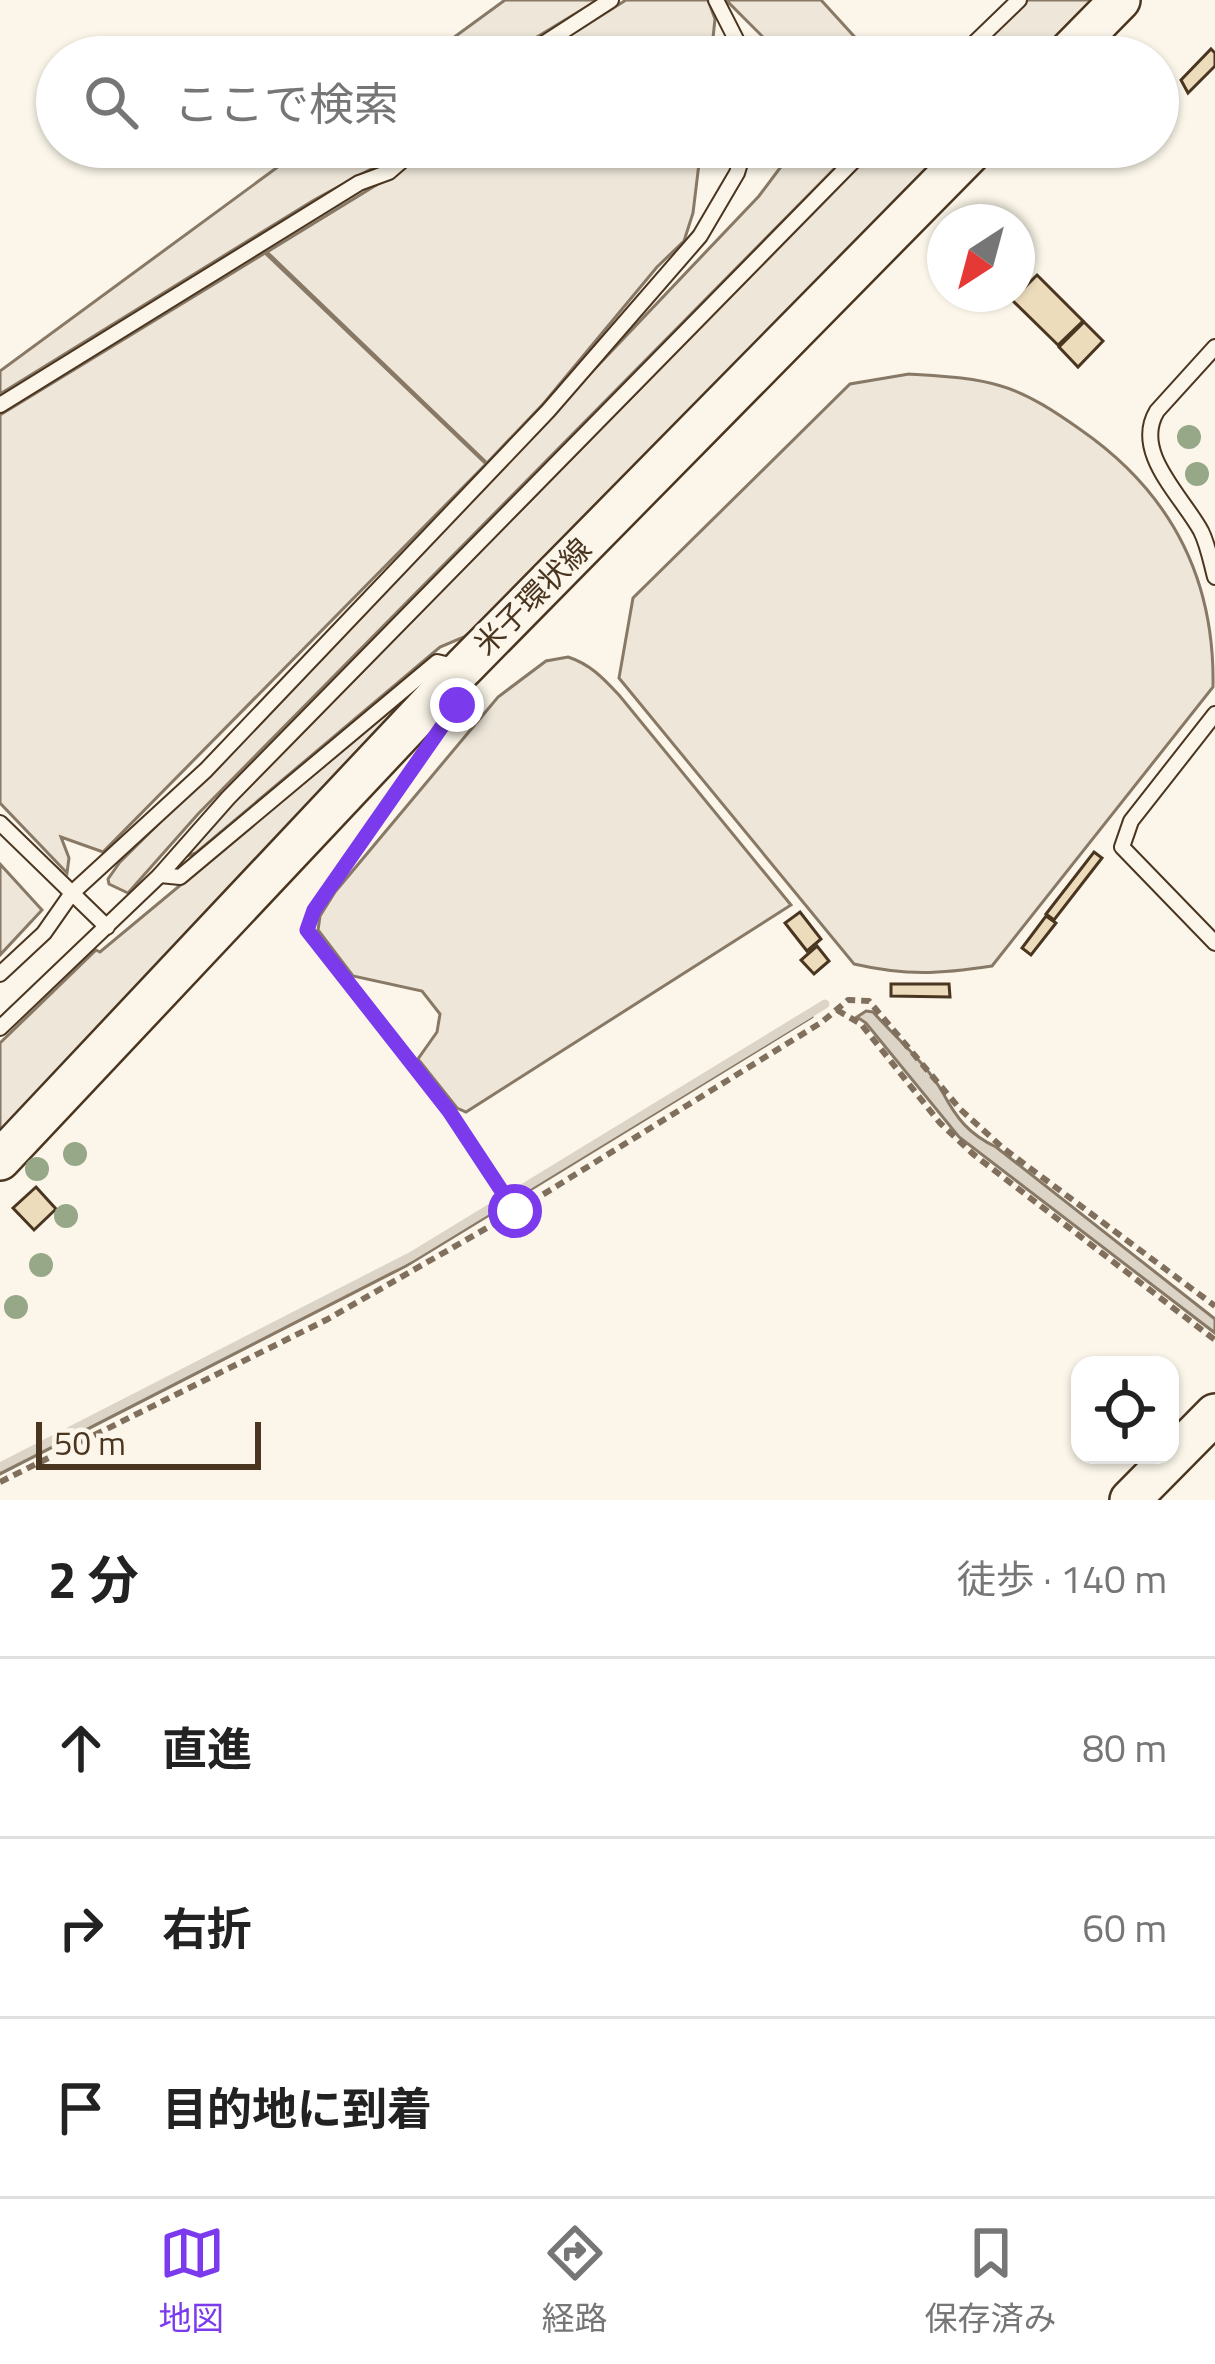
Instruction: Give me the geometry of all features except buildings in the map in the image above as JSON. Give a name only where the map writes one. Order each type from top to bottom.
[{"type":"main road","points":[[1085,36],[1120,0]]},
{"type":"main road","name":"米子環状線","points":[[0,1160],[464,668],[955,168]]},
{"type":"main road","points":[[1130,1500],[1215,1414]]},
{"type":"lane","points":[[555,36],[610,0]]},
{"type":"lane","points":[[716,0],[734,36]]},
{"type":"lane","points":[[982,36],[1019,0]]},
{"type":"lane","points":[[0,405],[358,183],[394,168]]},
{"type":"lane","points":[[0,974],[44,934],[72,893],[206,770],[548,411],[700,236],[739,168]]},
{"type":"lane","points":[[0,1028],[160,875],[228,798],[846,168]]},
{"type":"lane","points":[[1215,347],[1157,412],[1148,439],[1204,535],[1215,577]]},
{"type":"lane","points":[[160,875],[180,877],[437,662],[464,668]]},
{"type":"lane","points":[[1215,714],[1131,821],[1122,847],[1215,944]]},
{"type":"lane","points":[[0,823],[106,927]]},
{"type":"path","points":[[402,783],[314,910],[307,930],[449,1111],[515,1211]]},
{"type":"path","points":[[0,1482],[328,1318],[515,1211],[848,1000],[869,1001],[960,1109],[1003,1148],[1215,1306]]},
{"type":"path","points":[[837,1010],[861,1024],[940,1123],[973,1154],[1215,1340]]},
{"type":"shaded area","points":[[505,0],[598,0],[539,36],[456,36]]},
{"type":"shaded area","points":[[626,0],[708,0],[715,19],[713,36],[569,36]]},
{"type":"shaded area","points":[[726,0],[821,0],[854,36],[762,36]]},
{"type":"shaded area","points":[[1028,0],[1100,0],[1064,36],[991,36]]},
{"type":"shaded area","points":[[276,168],[373,168],[0,394],[0,371]]},
{"type":"shaded area","points":[[402,168],[698,168],[684,241],[487,463],[267,252]]},
{"type":"shaded area","points":[[780,168],[835,168],[198,814],[128,893],[109,884],[120,862],[759,196]]},
{"type":"shaded area","points":[[857,168],[933,168],[481,624],[440,647],[196,853],[187,856],[186,851]]},
{"type":"shaded area","points":[[265,253],[486,464],[103,852],[61,837],[69,858],[67,873],[0,803],[0,415]]},
{"type":"shaded area","points":[[909,374],[1011,389],[1053,411],[1112,454],[1162,509],[1181,540],[1196,573],[1212,647],[1213,687],[992,966],[939,972],[854,964],[619,678],[633,598],[850,384]]},
{"type":"shaded area","points":[[568,657],[590,668],[619,695],[791,905],[466,1112],[457,1108],[418,1059],[437,1032],[440,1014],[422,991],[353,976],[318,930],[320,916],[498,697],[546,661]]},
{"type":"shaded area","points":[[433,675],[0,1140],[0,1043],[96,950],[100,952]]},
{"type":"shaded area","points":[[0,864],[42,910],[0,955]]},
{"type":"shaded area","points":[[812,1012],[812,1017],[406,1266],[0,1474],[362,1287]]},
{"type":"shaded area","points":[[873,1012],[920,1061],[971,1131],[1215,1319],[1215,1333],[959,1137],[857,1017]]},
{"type":"waterway","points":[[0,1467],[412,1256],[825,1004]]},
{"type":"route","points":[[457,705],[314,910],[307,930],[449,1111],[515,1211]]}]
